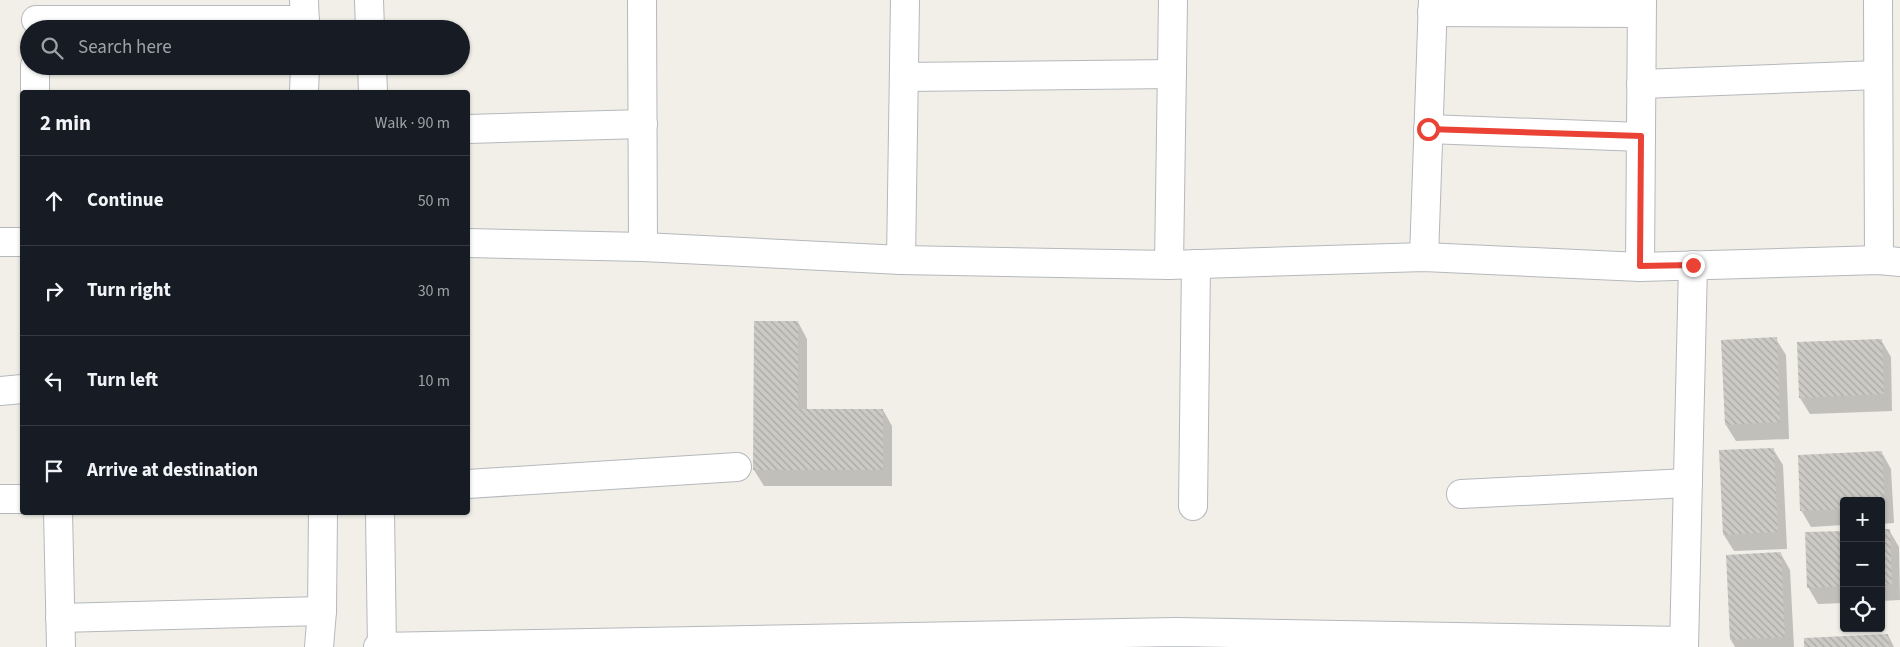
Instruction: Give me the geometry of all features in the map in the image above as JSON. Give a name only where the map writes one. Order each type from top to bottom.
[{"type":"street","points":[[369,0],[370,20]]},
{"type":"street","points":[[642,0],[643,247]]},
{"type":"street","points":[[901,260],[905,0]]},
{"type":"street","points":[[1169,264],[1173,0]]},
{"type":"street","points":[[470,243],[643,247],[901,260],[1169,264],[1424,257],[1640,266],[1890,261],[1878,75],[1878,0]]},
{"type":"street","points":[[1424,257],[1432,6],[1642,7],[1640,266]]},
{"type":"street","points":[[35,16],[305,16]]},
{"type":"street","points":[[904,77],[1172,74]]},
{"type":"street","points":[[35,75],[35,90]]},
{"type":"street","points":[[304,90],[305,75]]},
{"type":"street","points":[[372,75],[373,90]]},
{"type":"street","points":[[1641,84],[1878,75]]},
{"type":"street","points":[[470,129],[643,124]]},
{"type":"street","points":[[1428,129],[1641,136]]},
{"type":"street","points":[[0,242],[20,242]]},
{"type":"street","points":[[1193,506],[1196,264]]},
{"type":"street","points":[[380,515],[380,647],[1176,632],[1431,642],[1684,644],[1693,265]]},
{"type":"street","points":[[0,391],[20,390]]},
{"type":"street","points":[[470,484],[737,467]]},
{"type":"street","points":[[1461,494],[1688,484]]},
{"type":"street","points":[[0,499],[20,498]]},
{"type":"street","points":[[58,515],[61,647]]},
{"type":"street","points":[[319,647],[322,610],[323,515]]},
{"type":"street","points":[[60,618],[322,610]]},
{"type":"building","points":[[754,321],[798,321],[798,409],[883,409],[883,470],[753,470]]},
{"type":"building","points":[[1777,337],[1780,422],[1725,425],[1721,340]]},
{"type":"building","points":[[1882,339],[1884,394],[1799,398],[1797,342]]},
{"type":"building","points":[[1774,448],[1778,532],[1723,535],[1719,450]]},
{"type":"building","points":[[1882,451],[1884,497],[1840,497],[1840,509],[1800,511],[1798,455]]},
{"type":"building","points":[[1885,529],[1890,529],[1892,584],[1885,584]]},
{"type":"building","points":[[1840,531],[1840,586],[1807,588],[1805,532]]},
{"type":"building","points":[[1781,552],[1785,637],[1730,640],[1726,555]]},
{"type":"building","points":[[1888,634],[1889,647],[1804,647],[1804,638]]},
{"type":"route","points":[[1428,129],[1641,136],[1640,266],[1693,265]]}]
